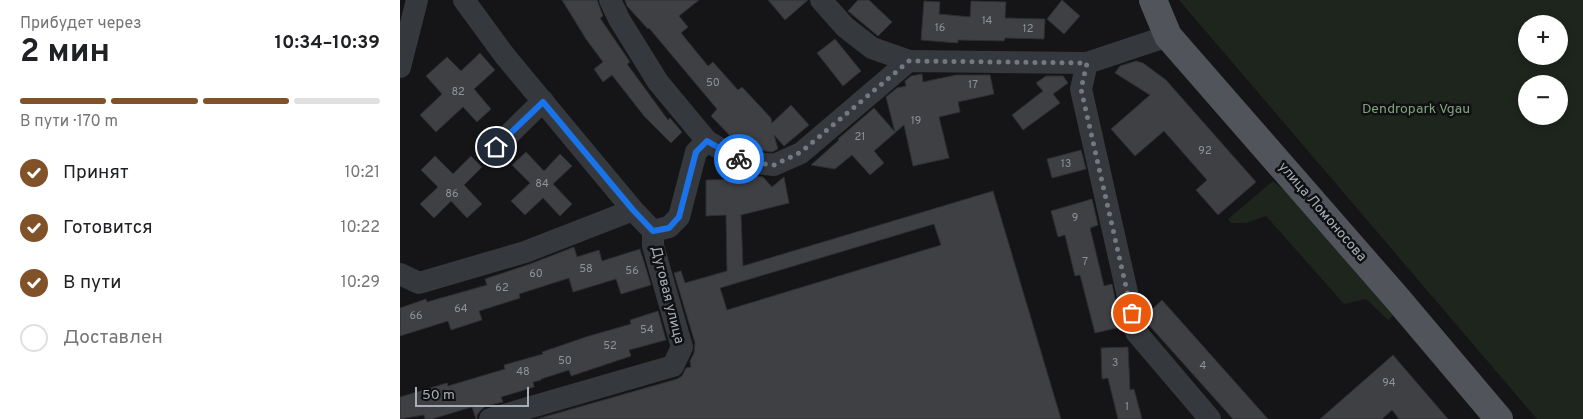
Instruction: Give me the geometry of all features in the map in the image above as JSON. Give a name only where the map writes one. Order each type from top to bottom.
[{"type":"main road","name":"улица Ломоносова","points":[[1153,0],[1168,36],[1395,296],[1499,419]]},
{"type":"street","points":[[400,67],[417,0]]},
{"type":"street","name":"Дуговая улица","points":[[464,0],[505,56],[633,210],[653,231],[653,246],[682,347],[673,366],[490,419]]},
{"type":"street","points":[[610,0],[619,19],[658,82],[707,141],[742,161],[774,165],[801,152],[909,61]]},
{"type":"street","points":[[821,0],[845,28],[872,48],[909,61],[1087,63],[1168,36]]},
{"type":"street","points":[[1087,63],[1081,89],[1136,332],[1210,419]]},
{"type":"street","points":[[496,147],[543,102]]},
{"type":"street","points":[[653,231],[669,228],[679,217],[696,152],[707,141]]},
{"type":"street","points":[[400,274],[419,283],[525,252],[633,210]]},
{"type":"green space","name":"Dendropark Vgau","points":[[1179,0],[1583,0],[1583,419],[1537,419]]},
{"type":"green space","points":[[1273,181],[1286,192],[1371,286],[1393,316],[1388,320],[1366,299],[1344,304],[1266,216],[1246,223],[1231,223],[1228,219]]},
{"type":"building","points":[[562,0],[597,0],[603,16],[600,18],[630,62],[627,64],[668,120],[670,118],[682,132],[671,143],[644,116],[612,75],[603,82],[594,69],[603,62]]},
{"type":"building","points":[[625,0],[699,0],[679,16],[688,27],[681,33],[708,66],[713,62],[738,90],[742,87],[771,118],[772,123],[791,105],[809,125],[784,146],[774,135],[778,149],[772,152],[745,148],[737,143],[711,116],[717,109],[649,28],[627,6]]},
{"type":"building","points":[[768,0],[808,0],[785,20]]},
{"type":"building","points":[[858,0],[869,0],[892,22],[878,36],[848,11]]},
{"type":"building","points":[[1062,0],[1080,16],[1064,34],[1047,19]]},
{"type":"building","points":[[924,1],[940,2],[939,14],[970,17],[971,1],[1006,2],[1005,18],[1045,19],[1044,39],[1005,38],[1004,41],[958,40],[958,43],[921,40]]},
{"type":"building","points":[[835,39],[861,71],[843,86],[817,53]]},
{"type":"building","points":[[480,53],[495,70],[474,89],[491,109],[477,122],[463,107],[436,132],[420,115],[442,94],[426,76],[447,57],[461,71]]},
{"type":"building","points":[[1136,61],[1143,63],[1166,80],[1256,182],[1218,215],[1196,190],[1207,180],[1164,131],[1135,156],[1111,129],[1150,95],[1115,73],[1120,66]]},
{"type":"building","points":[[922,74],[923,82],[956,75],[990,75],[994,94],[958,102],[960,112],[939,117],[949,158],[913,166],[904,125],[874,151],[884,163],[870,175],[852,155],[835,169],[811,165],[874,108],[895,132],[886,97],[897,88],[906,86],[905,81],[911,76]]},
{"type":"building","points":[[1046,76],[1063,76],[1068,83],[1053,94],[1060,103],[1023,130],[1012,115],[1043,91],[1036,83]]},
{"type":"building","points":[[1081,150],[1086,169],[1052,178],[1047,159]]},
{"type":"building","points":[[526,152],[544,171],[560,154],[572,166],[553,184],[572,204],[560,216],[543,198],[525,215],[511,201],[530,183],[512,165]]},
{"type":"building","points":[[435,156],[453,174],[471,156],[482,167],[464,185],[482,204],[467,218],[451,201],[434,218],[420,204],[438,187],[421,170]]},
{"type":"building","points":[[749,176],[763,177],[772,187],[784,177],[789,203],[741,215],[743,266],[993,191],[1061,419],[537,419],[677,379],[682,376],[686,368],[691,367],[690,361],[694,353],[695,343],[674,273],[681,271],[685,283],[727,271],[726,215],[706,216],[706,180],[750,179]],"holes":[[[934,224],[941,245],[727,310],[720,288]]]},
{"type":"building","points":[[1092,199],[1098,225],[1090,228],[1104,286],[1112,284],[1121,327],[1095,333],[1080,275],[1075,276],[1065,235],[1058,237],[1051,211]]},
{"type":"building","points":[[574,247],[577,257],[599,250],[602,261],[640,249],[651,285],[621,294],[616,279],[573,292],[569,278],[519,294],[520,298],[479,311],[482,320],[451,330],[448,321],[400,336],[400,308],[426,299],[427,302],[487,285],[485,279]]},
{"type":"building","points":[[1162,300],[1268,419],[1233,419],[1147,323],[1146,315]]},
{"type":"building","points":[[658,311],[666,340],[629,350],[631,356],[571,376],[569,370],[533,382],[534,387],[501,397],[503,402],[486,406],[477,415],[477,419],[472,407],[432,419],[425,419],[424,415],[400,419],[400,397],[447,383],[448,386],[505,369],[504,365],[543,354],[542,352],[631,324],[630,320]]},
{"type":"building","points":[[1128,347],[1130,390],[1134,389],[1142,419],[1118,419],[1108,378],[1102,379],[1101,348]]},
{"type":"building","points":[[1393,355],[1448,419],[1399,419],[1392,410],[1382,419],[1320,419]]},
{"type":"way so far","points":[[739,159],[774,165],[801,152],[909,61],[1087,63],[1081,89],[1132,313]]},
{"type":"route","points":[[496,147],[543,102],[633,210],[653,231],[669,228],[679,217],[696,152],[707,141],[739,159]]}]
